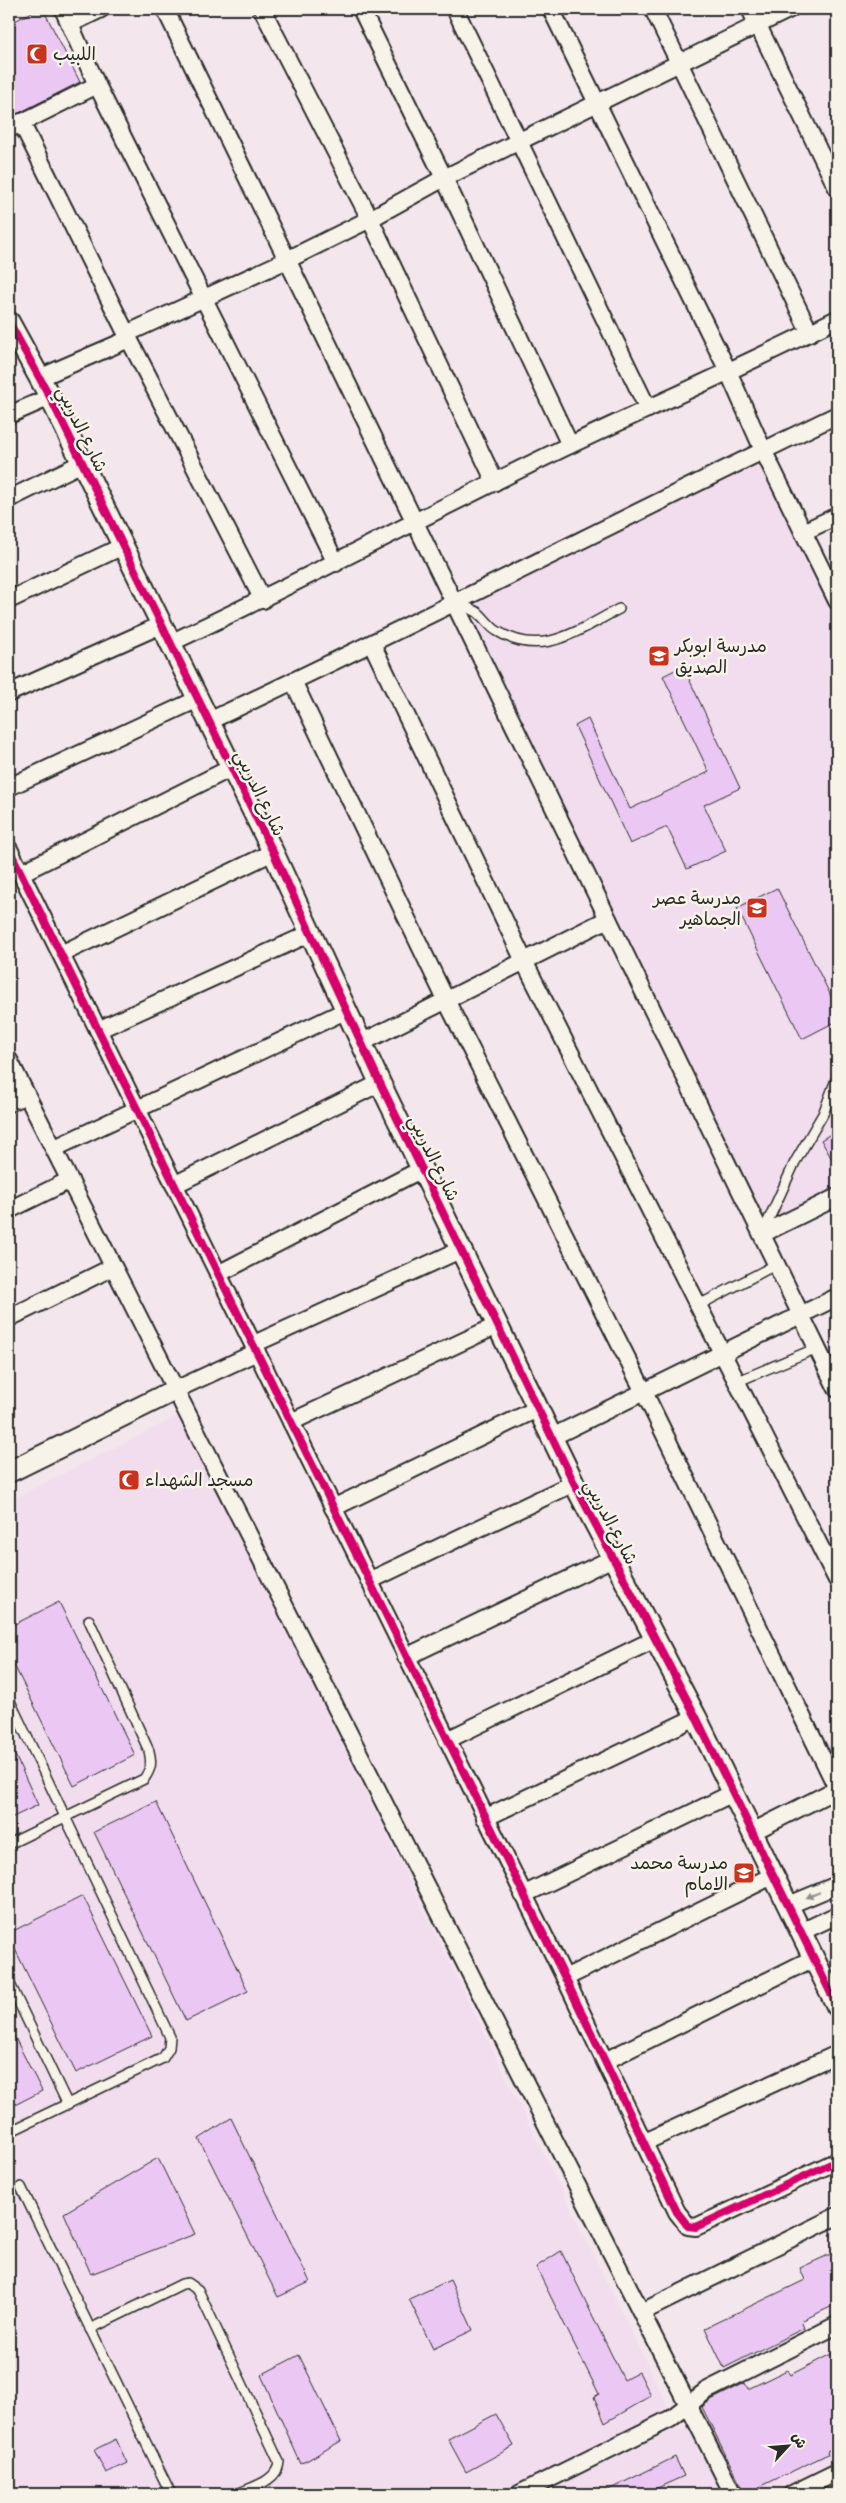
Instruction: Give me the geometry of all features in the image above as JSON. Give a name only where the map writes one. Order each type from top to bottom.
[{"type":"street","points":[[101,9],[66,16],[98,85],[336,563]]},
{"type":"street","points":[[165,9],[413,522],[837,1389]]},
{"type":"street","points":[[262,9],[370,219],[495,482]]},
{"type":"street","points":[[361,9],[444,178],[570,445]]},
{"type":"street","points":[[455,9],[648,409]]},
{"type":"street","points":[[551,9],[728,371],[763,450],[837,601]]},
{"type":"street","points":[[653,9],[810,333]]},
{"type":"street","points":[[750,9],[837,188]]},
{"type":"street","points":[[39,378],[203,297],[287,260],[370,219],[444,178],[790,9]]},
{"type":"street","points":[[98,85],[15,126],[127,336],[263,600]]},
{"type":"street","points":[[170,643],[263,600],[413,522],[570,445],[837,319]]},
{"type":"street","name":"شارع الدريبي","points":[[9,322],[50,397],[273,852],[380,1083],[574,1483],[696,1717],[837,2006]]},
{"type":"street","points":[[9,415],[50,397]]},
{"type":"street","points":[[209,721],[372,644],[453,602],[837,415]]},
{"type":"street","points":[[9,499],[82,463]]},
{"type":"street","points":[[803,532],[837,516]]},
{"type":"street","points":[[9,600],[123,546]]},
{"type":"street","points":[[9,693],[161,625]]},
{"type":"street","points":[[372,644],[524,961],[837,1580]]},
{"type":"street","points":[[293,681],[446,1000],[644,1392],[837,1788],[752,1832]]},
{"type":"street","points":[[9,787],[198,699]]},
{"type":"street","points":[[21,873],[231,768]]},
{"type":"street","points":[[9,849],[565,1978],[645,2142],[676,2212],[688,2226],[696,2227],[837,2161]]},
{"type":"street","points":[[61,954],[273,852]]},
{"type":"street","points":[[361,1043],[608,919]]},
{"type":"street","points":[[98,1030],[311,932]]},
{"type":"street","points":[[55,1148],[347,1010]]},
{"type":"street","points":[[9,1060],[733,2494]]},
{"type":"street","points":[[174,1185],[380,1083]]},
{"type":"street","points":[[9,1103],[26,1095]]},
{"type":"street","points":[[218,1274],[422,1170]]},
{"type":"street","points":[[9,1210],[70,1180]]},
{"type":"street","points":[[762,1234],[837,1197]]},
{"type":"street","points":[[9,1472],[255,1348],[462,1249]]},
{"type":"street","points":[[9,1318],[113,1267]]},
{"type":"street","points":[[552,1437],[837,1297]]},
{"type":"street","points":[[291,1422],[498,1325]]},
{"type":"street","points":[[333,1508],[539,1408]]},
{"type":"street","points":[[369,1581],[574,1483]]},
{"type":"street","points":[[406,1657],[613,1558]]},
{"type":"street","points":[[447,1740],[655,1639]]},
{"type":"street","points":[[486,1818],[696,1717]]},
{"type":"street","points":[[523,1895],[733,1793]]},
{"type":"street","points":[[565,1978],[772,1876]]},
{"type":"street","points":[[789,1905],[837,1885]]},
{"type":"street","points":[[802,1931],[837,1915]]},
{"type":"street","points":[[605,2061],[814,1958]]},
{"type":"street","points":[[645,2142],[837,2054]]},
{"type":"street","points":[[642,2312],[837,2216]]},
{"type":"street","points":[[519,2494],[670,2419],[706,2390],[837,2325]]},
{"type":"street","points":[[792,2494],[837,2472]]},
{"type":"lane","points":[[453,602],[478,613],[496,630],[519,642],[542,643],[560,639],[619,609]]},
{"type":"lane","points":[[762,1234],[795,1162],[823,1114],[837,1077]]},
{"type":"lane","points":[[699,1305],[777,1264]]},
{"type":"lane","points":[[736,1382],[817,1348]]},
{"type":"lane","points":[[9,1844],[144,1779],[150,1771],[152,1761],[89,1620]]},
{"type":"lane","points":[[9,1699],[170,2037],[169,2048],[162,2058],[9,2132]]},
{"type":"lane","points":[[9,1982],[68,2105]]},
{"type":"lane","points":[[20,2187],[172,2494]]},
{"type":"lane","points":[[90,2329],[182,2284],[188,2284],[198,2290],[279,2462],[279,2468],[272,2478],[237,2494]]},
{"type":"shaded area","points":[[763,450],[837,601],[837,1194],[762,1232],[453,602]]},
{"type":"shaded area","points":[[180,1415],[680,2431],[837,2353],[837,2494],[9,2494],[9,1501]]},
{"type":"building","name":"اللبيب","points":[[38,9],[43,9],[80,82],[9,118],[9,24]]},
{"type":"building","points":[[683,666],[740,788],[704,805],[726,851],[687,869],[667,827],[630,844],[575,726],[588,719],[630,809],[709,772],[663,676]]},
{"type":"building","points":[[777,888],[837,1008],[837,1021],[802,1039],[737,908]]},
{"type":"building","points":[[837,1130],[837,1168],[821,1140]]},
{"type":"building","points":[[59,1602],[135,1755],[74,1786],[9,1655],[9,1627]]},
{"type":"building","points":[[9,1742],[38,1805],[9,1819]]},
{"type":"building","points":[[156,1802],[248,1991],[186,2021],[94,1832]]},
{"type":"building","points":[[83,1896],[152,2036],[76,2073],[9,1937],[9,1933]]},
{"type":"building","points":[[9,2026],[42,2091],[9,2108]]},
{"type":"building","points":[[231,2118],[310,2282],[278,2297],[199,2139]]},
{"type":"building","points":[[158,2158],[195,2234],[91,2274],[64,2213]]},
{"type":"building","points":[[561,2251],[624,2380],[639,2372],[651,2396],[605,2423],[594,2397],[599,2394],[536,2267]]},
{"type":"building","points":[[837,2251],[837,2304],[801,2321],[804,2328],[724,2368],[705,2328],[805,2280],[800,2268]]},
{"type":"building","points":[[450,2280],[473,2330],[433,2349],[409,2299]]},
{"type":"building","points":[[837,2351],[837,2447],[827,2451],[828,2454],[745,2494],[702,2407],[711,2400],[745,2383],[748,2389],[787,2370],[790,2375]]},
{"type":"building","points":[[299,2355],[341,2441],[301,2464],[261,2375]]},
{"type":"building","points":[[496,2414],[514,2446],[466,2472],[448,2439]]},
{"type":"building","points":[[116,2439],[127,2463],[106,2473],[94,2450]]},
{"type":"building","points":[[675,2457],[684,2476],[644,2494],[600,2494]]},
{"type":"cycle path","points":[[9,322],[50,397],[273,852],[380,1083],[574,1483],[696,1717],[837,2006]]},
{"type":"cycle path","points":[[9,849],[565,1978],[677,2212],[688,2226],[696,2227],[837,2161]]},
{"type":"place","name":"اللبيب","points":[[37,54]]},
{"type":"place","name":"مدرسة ابوبكر الصديق","points":[[659,656]]},
{"type":"place","name":"مدرسة عصر الجماهير","points":[[757,908]]},
{"type":"place","name":"مسجد الشهداء","points":[[129,1480]]},
{"type":"place","name":"مدرسة محمد الامام","points":[[744,1873]]}]
